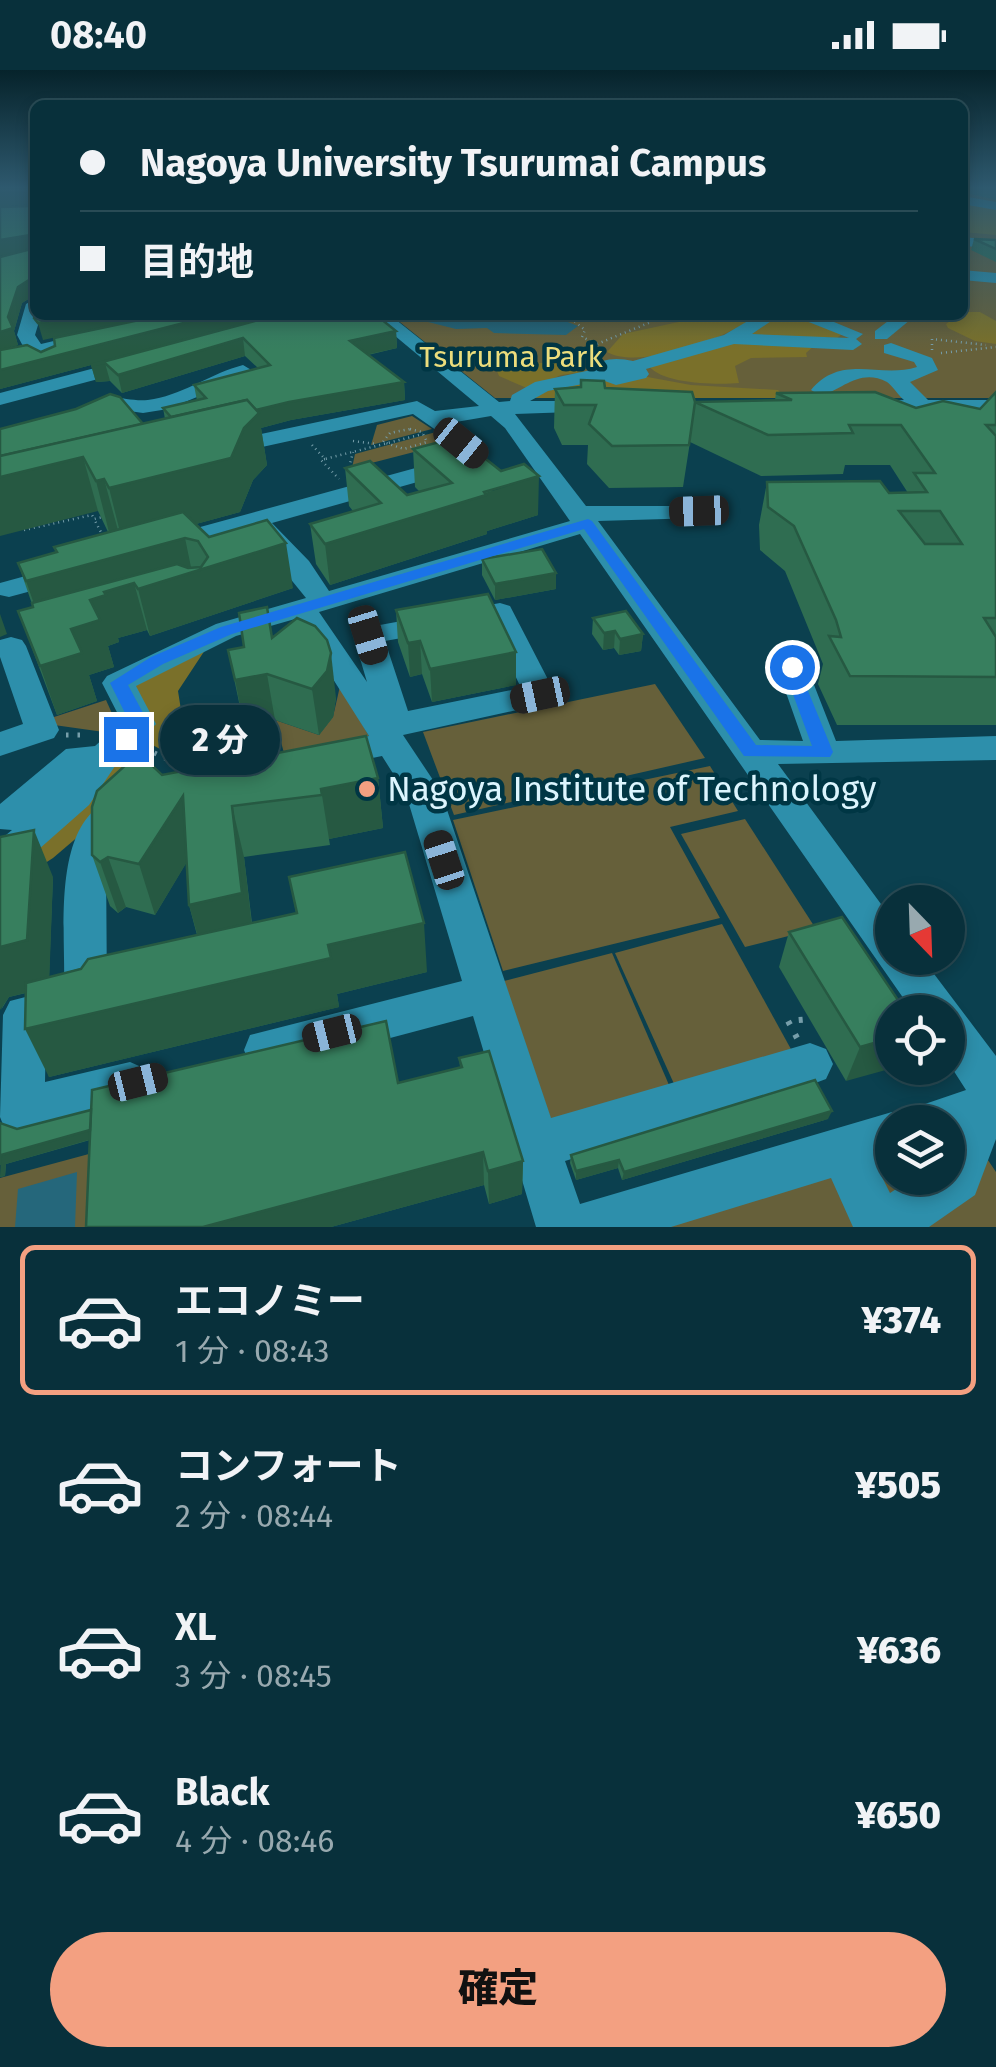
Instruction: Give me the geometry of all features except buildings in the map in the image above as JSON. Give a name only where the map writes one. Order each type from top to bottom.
[{"type":"street","points":[[968,276],[996,278]]},
{"type":"street","points":[[26,313],[26,335],[34,349],[74,379]]},
{"type":"street","points":[[0,359],[101,336],[95,320]]},
{"type":"street","points":[[384,320],[513,423],[875,926]]},
{"type":"street","points":[[731,339],[763,320]]},
{"type":"street","points":[[811,320],[870,350],[886,342],[903,320]]},
{"type":"street","points":[[519,400],[542,386],[603,370],[616,379],[633,378],[639,371],[633,366],[731,339],[855,339]]},
{"type":"street","points":[[820,390],[836,378],[862,371],[900,379],[928,370],[922,358],[886,342]]},
{"type":"street","points":[[0,399],[149,360]]},
{"type":"street","points":[[72,419],[114,401],[141,417],[244,370]]},
{"type":"street","points":[[900,379],[903,389],[918,400]]},
{"type":"street","points":[[803,406],[996,406]]},
{"type":"street","points":[[207,453],[417,407],[443,428],[492,408],[606,407]]},
{"type":"street","points":[[152,549],[479,458]]},
{"type":"street","points":[[231,648],[314,613],[584,519],[699,511]]},
{"type":"street","points":[[256,520],[300,567],[314,613],[423,792],[562,1227]]},
{"type":"street","points":[[0,744],[42,730],[4,580],[114,559]]},
{"type":"street","points":[[284,764],[389,732],[540,695],[500,612],[368,635],[389,732]]},
{"type":"street","points":[[0,862],[76,796],[103,758],[140,724],[118,683],[157,660],[226,630],[314,613]]},
{"type":"street","points":[[792,667],[824,752]]},
{"type":"street","points":[[751,752],[996,748]]},
{"type":"street","points":[[7,818],[78,757],[103,758]]},
{"type":"street","points":[[151,768],[94,833],[87,857],[85,1001],[25,1016],[21,1111],[176,1072]]},
{"type":"street","points":[[234,1058],[487,994]]},
{"type":"street","points":[[536,1146],[810,1064]]},
{"type":"street","points":[[844,1151],[883,1227],[957,1177],[976,1112],[965,1078]]},
{"type":"street","points":[[586,1227],[875,1141]]},
{"type":"path","points":[[574,320],[585,330],[582,337],[597,344],[652,320]]},
{"type":"path","points":[[932,339],[996,346],[932,354],[932,339]]},
{"type":"path","points":[[597,344],[603,370]]},
{"type":"path","points":[[340,479],[321,460],[443,428]]},
{"type":"path","points":[[396,430],[405,438]]},
{"type":"path","points":[[353,441],[411,449],[427,442],[422,432],[396,430],[386,435],[386,444]]},
{"type":"path","points":[[308,442],[325,458]]},
{"type":"path","points":[[347,473],[353,452]]},
{"type":"path","points":[[93,517],[98,514],[96,509]]},
{"type":"path","points":[[24,530],[111,515]]},
{"type":"path","points":[[93,517],[114,559]]},
{"type":"path","points":[[151,768],[207,778]]},
{"type":"green space","name":"Tsuruma Park","points":[[968,242],[996,242],[996,398],[495,398],[397,320],[968,320]]},
{"type":"green space","points":[[412,416],[432,429],[371,445],[377,425]]},
{"type":"green space","points":[[436,432],[449,443],[352,468],[355,454]]},
{"type":"green space","points":[[655,684],[705,758],[454,815],[423,732]]},
{"type":"green space","points":[[340,686],[369,736],[284,753],[275,720],[319,735],[333,717]]},
{"type":"green space","points":[[106,700],[118,727],[111,733],[54,725],[51,718]]},
{"type":"green space","points":[[710,766],[738,811],[670,827],[720,918],[503,971],[453,820]]},
{"type":"green space","points":[[745,819],[816,929],[745,947],[681,834]]},
{"type":"green space","points":[[722,924],[792,1051],[675,1086],[615,953]]},
{"type":"green space","points":[[612,953],[669,1085],[551,1120],[504,981]]},
{"type":"green space","points":[[965,1126],[996,1172],[996,1227],[627,1227],[875,1153],[875,1195],[965,1195]]},
{"type":"green space","points":[[100,1151],[99,1227],[0,1227],[0,1178]]},
{"type":"shaded area","points":[[968,312],[980,312],[996,321],[996,344],[975,341],[946,324],[968,320]]},
{"type":"shaded area","points":[[688,320],[751,320],[684,349],[641,357],[607,352],[623,334]]},
{"type":"shaded area","points":[[771,320],[804,320],[842,334],[837,338],[750,335]]},
{"type":"shaded area","points":[[739,342],[816,344],[806,353],[807,357],[751,358],[735,366],[739,383],[677,380],[649,366]]},
{"type":"shaded area","points":[[565,363],[584,367],[583,372],[561,375],[529,389],[499,376],[495,366]]},
{"type":"shaded area","points":[[642,376],[691,385],[778,390],[785,398],[534,398],[579,380],[627,381]]},
{"type":"shaded area","points":[[209,644],[178,691],[184,729],[162,750],[137,737],[132,680]]},
{"type":"shaded area","points":[[128,746],[151,757],[114,806],[53,858],[0,892]]},
{"type":"water","points":[[420,320],[563,320],[578,326],[566,335],[456,329]]},
{"type":"water","points":[[77,1172],[75,1227],[15,1227],[18,1189]]},
{"type":"place","name":"Nagoya Institute of Technology","points":[[367,789]]},
{"type":"route","points":[[126,739],[140,724],[118,683],[157,660],[226,630],[588,524],[751,752],[824,752],[792,667]]}]
